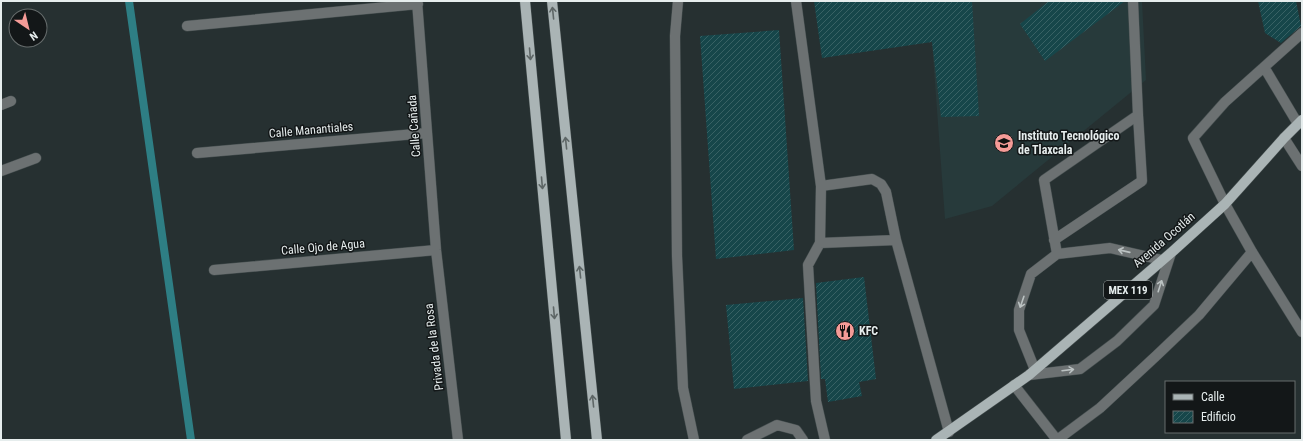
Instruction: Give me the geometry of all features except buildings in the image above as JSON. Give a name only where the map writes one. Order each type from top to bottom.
[{"type":"main road","points":[[525,1],[566,440]]},
{"type":"main road","points":[[552,1],[597,440]]},
{"type":"main road","name":"Avenida Ocotlán","points":[[936,440],[1032,372],[1172,252],[1225,204],[1300,122]]},
{"type":"street","points":[[678,1],[675,36],[677,256],[683,388],[694,440]]},
{"type":"street","points":[[796,1],[821,186],[820,243],[808,265],[816,401],[825,440]]},
{"type":"street","points":[[1054,240],[1142,181],[1133,1]]},
{"type":"street","points":[[187,26],[418,2]]},
{"type":"street","name":"Calle Cañada","points":[[418,2],[436,250]]},
{"type":"street","points":[[1302,32],[1225,102],[1193,138],[1225,204],[1252,252],[1302,332]]},
{"type":"street","points":[[1264,67],[1300,122]]},
{"type":"street","points":[[1,105],[11,101]]},
{"type":"street","points":[[1057,254],[1044,180],[1138,115]]},
{"type":"street","name":"Calle Manantiales","points":[[197,153],[427,133]]},
{"type":"street","points":[[1284,138],[1302,166]]},
{"type":"street","points":[[1,170],[36,158]]},
{"type":"street","points":[[821,186],[872,179],[881,184],[886,192],[896,240],[948,432]]},
{"type":"street","points":[[820,243],[896,240]]},
{"type":"street","points":[[1162,260],[1110,248],[1057,254],[1031,274],[1019,310],[1019,330],[1032,372],[1080,369],[1117,341],[1154,305],[1172,252]]},
{"type":"street","name":"Calle Ojo de Agua","points":[[214,270],[436,250]]},
{"type":"street","name":"Privada de la Rosa","points":[[436,250],[458,440]]},
{"type":"street","points":[[1014,386],[1057,440],[1100,408],[1199,315],[1252,252]]},
{"type":"street","points":[[747,440],[777,425],[796,430],[802,440]]},
{"type":"shaded area","name":"Instituto Tecnológico de Tlaxcala","points":[[929,1],[1142,1],[1146,80],[992,206],[945,219]]},
{"type":"waterway","points":[[129,1],[191,440]]},
{"type":"place","name":"Instituto Tecnológico de Tlaxcala","points":[[1004,143]]},
{"type":"place","name":"KFC","points":[[845,331]]}]
